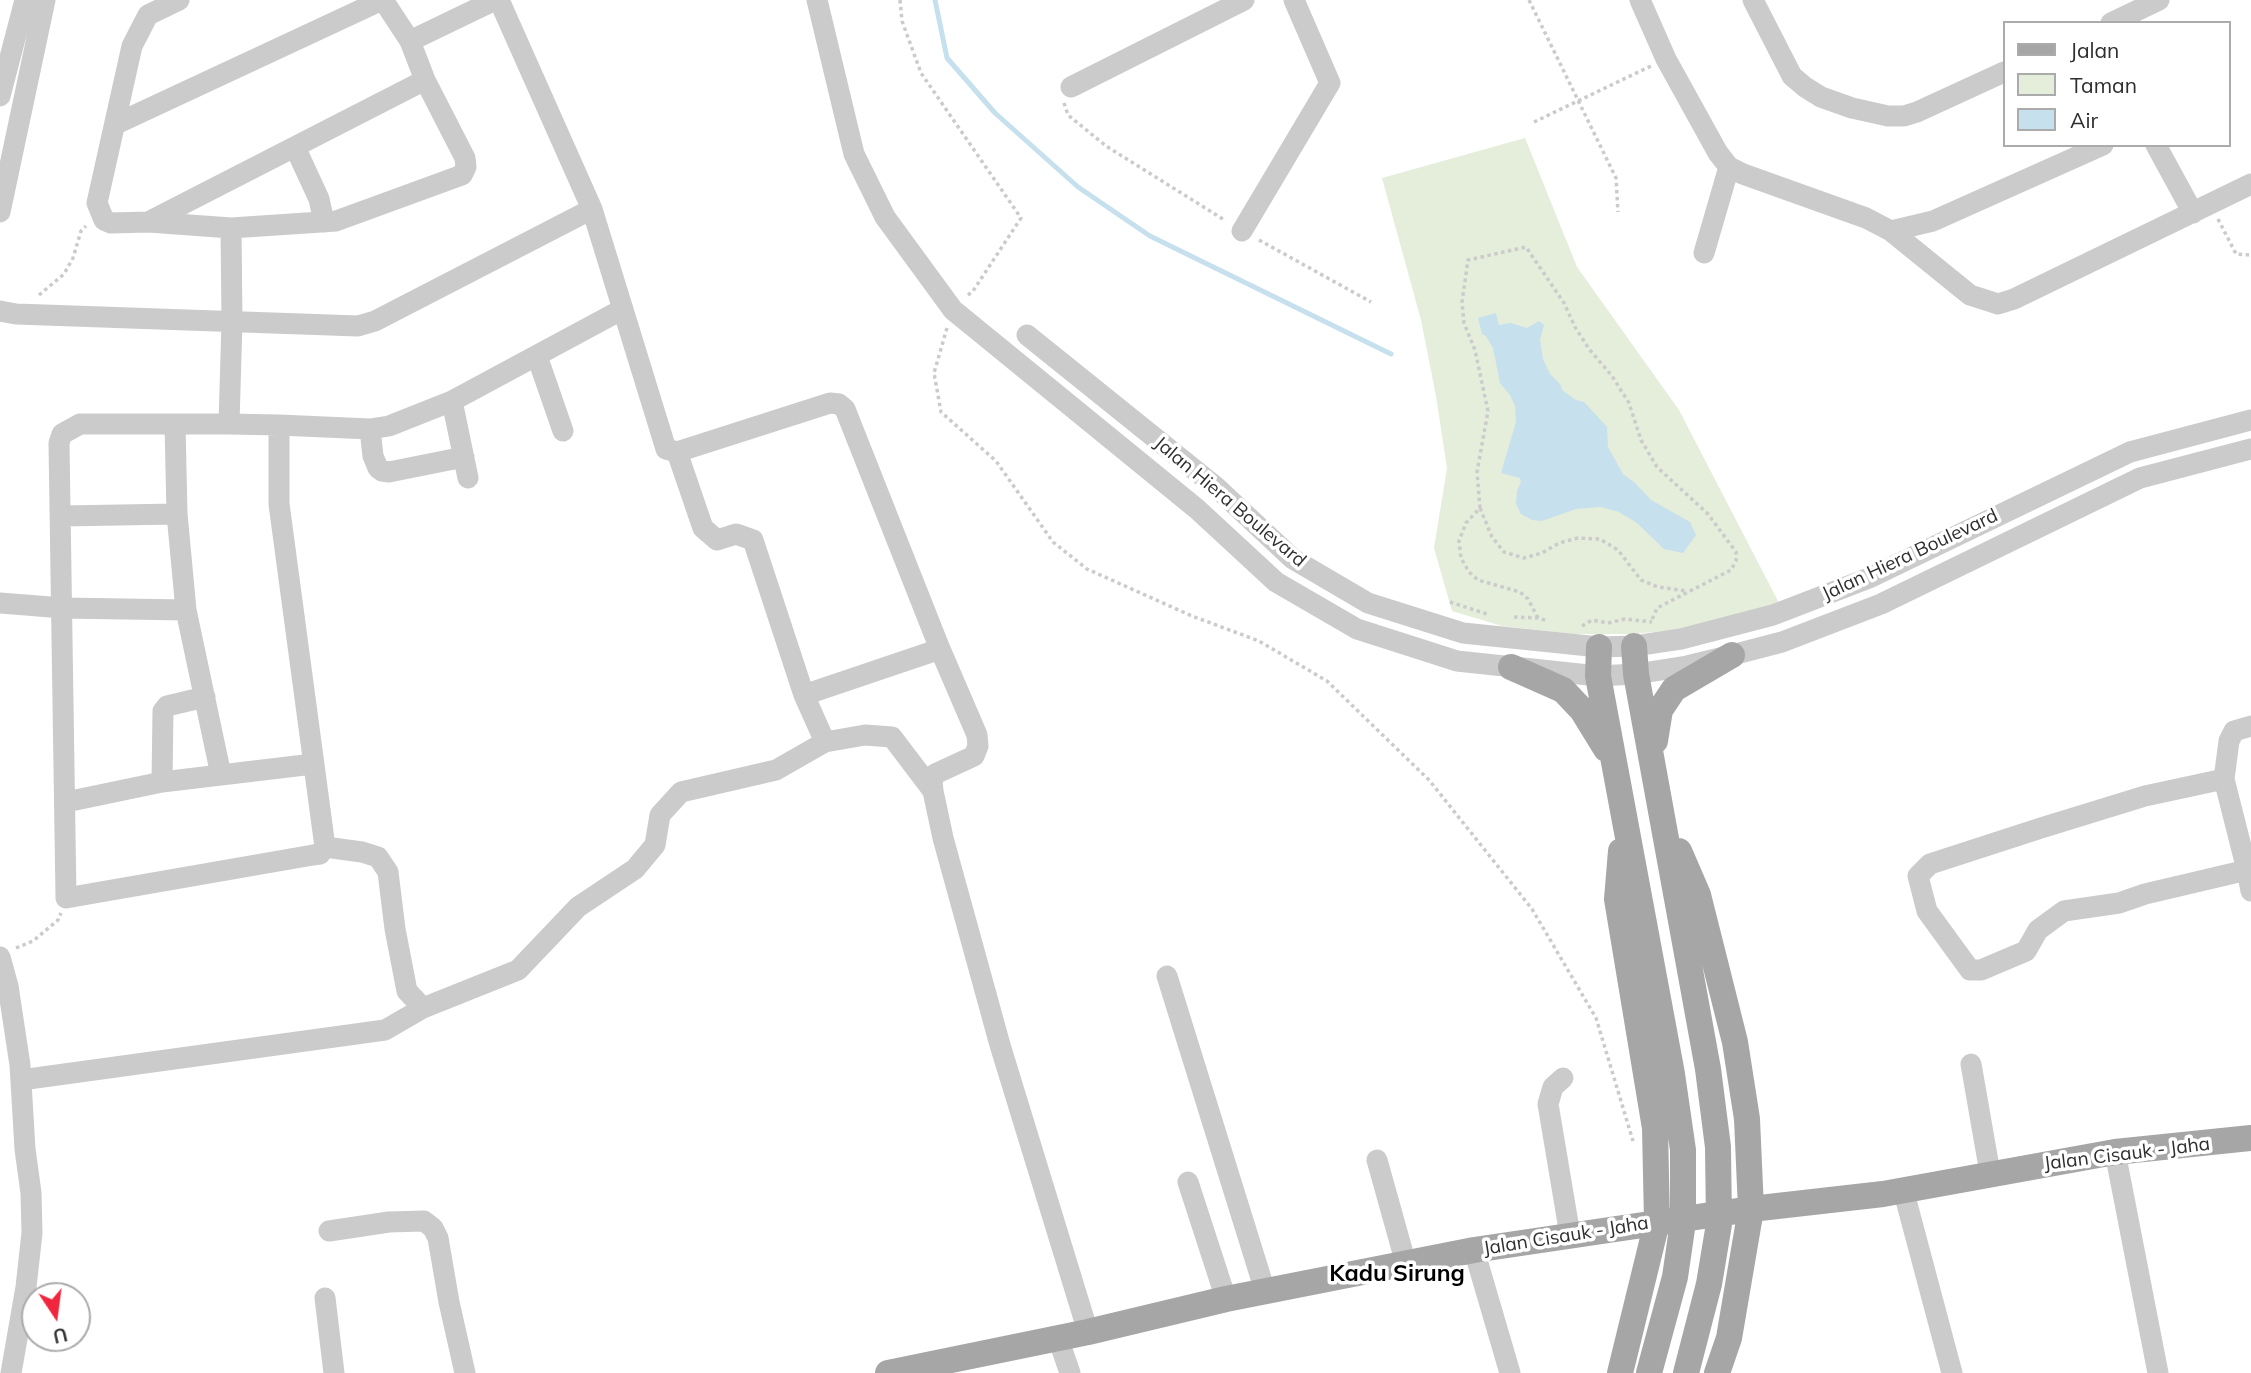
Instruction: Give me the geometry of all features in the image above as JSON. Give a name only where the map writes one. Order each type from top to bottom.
[{"type":"main road","points":[[1634,646],[1636,674],[1708,1069],[1718,1147],[1719,1224],[1709,1284],[1689,1364]]},
{"type":"main road","points":[[1599,647],[1598,676],[1672,1074],[1683,1150],[1683,1222],[1675,1277],[1649,1373]]},
{"type":"main road","points":[[1651,758],[1660,709],[1674,689],[1732,655]]},
{"type":"main road","points":[[1511,667],[1563,690],[1582,710],[1614,763]]},
{"type":"main road","points":[[1660,807],[1698,895],[1735,1042],[1747,1119],[1751,1209],[1729,1338],[1717,1373]]},
{"type":"main road","points":[[1620,1373],[1657,1222],[1654,1128],[1617,899],[1624,814]]},
{"type":"main road","points":[[1654,1128],[1674,1154],[1703,1161],[1731,1144],[1747,1119]]},
{"type":"main road","name":"Jalan Cisauk - Jaha","points":[[890,1373],[1088,1332],[1226,1299],[1474,1250],[1903,1189],[2115,1152],[2251,1138]]},
{"type":"main road","points":[[1633,1317],[1659,1298],[1692,1298],[1722,1314],[1729,1338]]},
{"type":"street","points":[[0,96],[25,0]]},
{"type":"street","points":[[0,212],[45,0]]},
{"type":"street","points":[[117,124],[383,0],[410,41],[425,80],[466,158],[466,167],[461,175],[336,221],[231,228],[149,222],[111,223],[104,220],[97,203],[117,124],[132,46],[148,15],[179,0]]},
{"type":"street","points":[[410,41],[497,0],[592,209],[666,449],[677,453],[830,403],[839,404],[845,409],[977,735],[978,746],[974,756],[935,775],[932,779],[933,791],[943,838],[1000,1045],[1088,1332]]},
{"type":"street","name":"Jalan Hiera Boulevard","points":[[817,0],[855,153],[885,217],[953,310],[1197,509],[1276,582],[1357,629],[1457,661],[1598,676],[1636,674],[1686,666],[1782,642],[1881,604],[2140,478],[2251,449]]},
{"type":"street","points":[[1071,87],[1244,0]]},
{"type":"street","points":[[1242,231],[1330,83],[1294,0]]},
{"type":"street","points":[[1640,0],[1666,59],[1718,153],[1729,167],[1866,218],[1891,231],[1970,295],[1998,304],[2014,299],[2251,184]]},
{"type":"street","points":[[1753,0],[1792,76],[1821,97],[1852,108],[1888,116],[1904,116],[2002,73]]},
{"type":"street","points":[[2115,21],[2159,0]]},
{"type":"street","points":[[149,222],[425,80]]},
{"type":"street","points":[[295,147],[319,199],[324,222]]},
{"type":"street","points":[[1891,231],[1933,221],[2099,147]]},
{"type":"street","points":[[2157,147],[2202,209]]},
{"type":"street","points":[[1704,253],[1729,167]]},
{"type":"street","points":[[8,312],[349,326],[375,321],[592,209]]},
{"type":"street","points":[[229,424],[231,228]]},
{"type":"street","points":[[279,425],[279,504],[325,847],[320,853],[313,855],[66,898],[59,443],[62,434],[80,424],[229,424],[279,425],[370,429],[389,426],[452,401],[623,309]]},
{"type":"street","name":"Jalan Hiera Boulevard","points":[[1027,335],[1216,487],[1293,559],[1368,603],[1463,633],[1599,647],[1634,646],[1681,639],[1773,615],[1869,578],[2118,458],[2154,445],[2251,420]]},
{"type":"street","points":[[537,356],[563,431]]},
{"type":"street","points":[[452,401],[468,478]]},
{"type":"street","points":[[175,424],[177,514],[186,610],[221,775]]},
{"type":"street","points":[[370,429],[373,456],[382,471],[389,472],[464,457]]},
{"type":"street","points":[[2154,445],[2162,472]]},
{"type":"street","points":[[677,453],[703,528],[717,540],[736,534],[753,540],[804,695],[825,742]]},
{"type":"street","points":[[1197,509],[1216,487]]},
{"type":"street","points":[[62,516],[177,514]]},
{"type":"street","points":[[0,603],[63,608],[186,610]]},
{"type":"street","points":[[804,695],[940,649]]},
{"type":"street","points":[[162,782],[163,711],[167,706],[205,697]]},
{"type":"street","points":[[2251,726],[2234,731],[2229,741],[2224,779],[2251,891]]},
{"type":"street","points":[[20,1080],[385,1030],[423,1008],[518,970],[578,907],[635,869],[655,845],[660,815],[681,792],[776,770],[825,742],[865,735],[892,737],[933,791]]},
{"type":"street","points":[[66,802],[162,782],[313,764]]},
{"type":"street","points":[[2224,779],[2145,796],[1930,864],[1918,876],[1919,880],[1927,911],[1970,970],[1982,970],[2026,951],[2038,930],[2064,911],[2119,903],[2145,894],[2247,870]]},
{"type":"street","points":[[325,847],[378,857],[388,872],[407,991],[423,1008]]},
{"type":"street","points":[[3,954],[32,1193],[32,1233],[26,1287],[11,1373]]},
{"type":"street","points":[[1167,976],[1265,1292]]},
{"type":"street","points":[[1972,1064],[1990,1173]]},
{"type":"street","points":[[1563,1078],[1553,1087],[1548,1104],[1570,1235]]},
{"type":"street","points":[[2115,1152],[2158,1373]]},
{"type":"street","points":[[1377,1160],[1406,1264]]},
{"type":"street","points":[[1188,1182],[1226,1299]]},
{"type":"street","points":[[1903,1189],[1952,1373]]},
{"type":"street","points":[[329,1231],[389,1222],[424,1221],[433,1228],[438,1238],[449,1302],[466,1373]]},
{"type":"street","points":[[1474,1250],[1510,1373]]},
{"type":"street","points":[[325,1298],[334,1373]]},
{"type":"street","points":[[1058,1338],[1070,1373]]},
{"type":"path","points":[[900,0],[902,21],[921,73],[1021,218],[973,291],[953,310],[934,373],[941,412],[996,461],[1054,542],[1087,569],[1192,616],[1259,641],[1327,681],[1429,780],[1532,909],[1595,1018],[1634,1146]]},
{"type":"path","points":[[1529,0],[1616,178],[1618,212]]},
{"type":"path","points":[[1534,122],[1666,59]]},
{"type":"path","points":[[1071,87],[1065,96],[1064,104],[1068,115],[1106,146],[1242,231],[1371,302]]},
{"type":"path","points":[[2202,209],[2236,254],[2251,255]]},
{"type":"path","points":[[8,312],[64,274],[73,257],[81,231],[88,223],[104,220]]},
{"type":"path","points":[[1651,622],[1657,608],[1731,570],[1736,561],[1736,552],[1708,514],[1657,467],[1641,440],[1629,404],[1612,376],[1589,349],[1564,303],[1526,247],[1468,260],[1462,302],[1464,323],[1475,350],[1488,411],[1477,472],[1480,508],[1492,537],[1504,552],[1524,558],[1578,538],[1600,539],[1618,550],[1642,580],[1658,587],[1688,592]]},
{"type":"path","points":[[1480,508],[1466,523],[1459,541],[1461,558],[1469,572],[1478,580],[1520,592],[1528,599],[1538,618]]},
{"type":"path","points":[[1450,602],[1494,616]]},
{"type":"path","points":[[1506,617],[1538,618],[1551,622]]},
{"type":"path","points":[[1577,629],[1592,621],[1663,621]]},
{"type":"path","points":[[3,954],[33,941],[58,920],[66,898]]},
{"type":"green space","points":[[1525,138],[1577,267],[1679,410],[1779,603],[1704,628],[1630,634],[1574,634],[1502,626],[1452,611],[1434,548],[1447,468],[1436,396],[1421,320],[1382,178]]},
{"type":"water","points":[[1496,313],[1499,325],[1511,323],[1527,328],[1539,321],[1544,325],[1540,340],[1543,359],[1550,374],[1562,390],[1584,402],[1607,427],[1608,447],[1623,474],[1651,500],[1690,522],[1696,535],[1683,553],[1664,549],[1637,523],[1619,512],[1601,507],[1576,509],[1542,521],[1532,520],[1521,514],[1516,504],[1520,478],[1501,473],[1516,422],[1515,406],[1500,383],[1493,348],[1482,334],[1478,318]]},
{"type":"waterway","points":[[935,0],[947,58],[995,113],[1078,187],[1150,236],[1391,354]]},
{"type":"district","name":"Kadu Sirung","points":[[1397,1274]]}]
